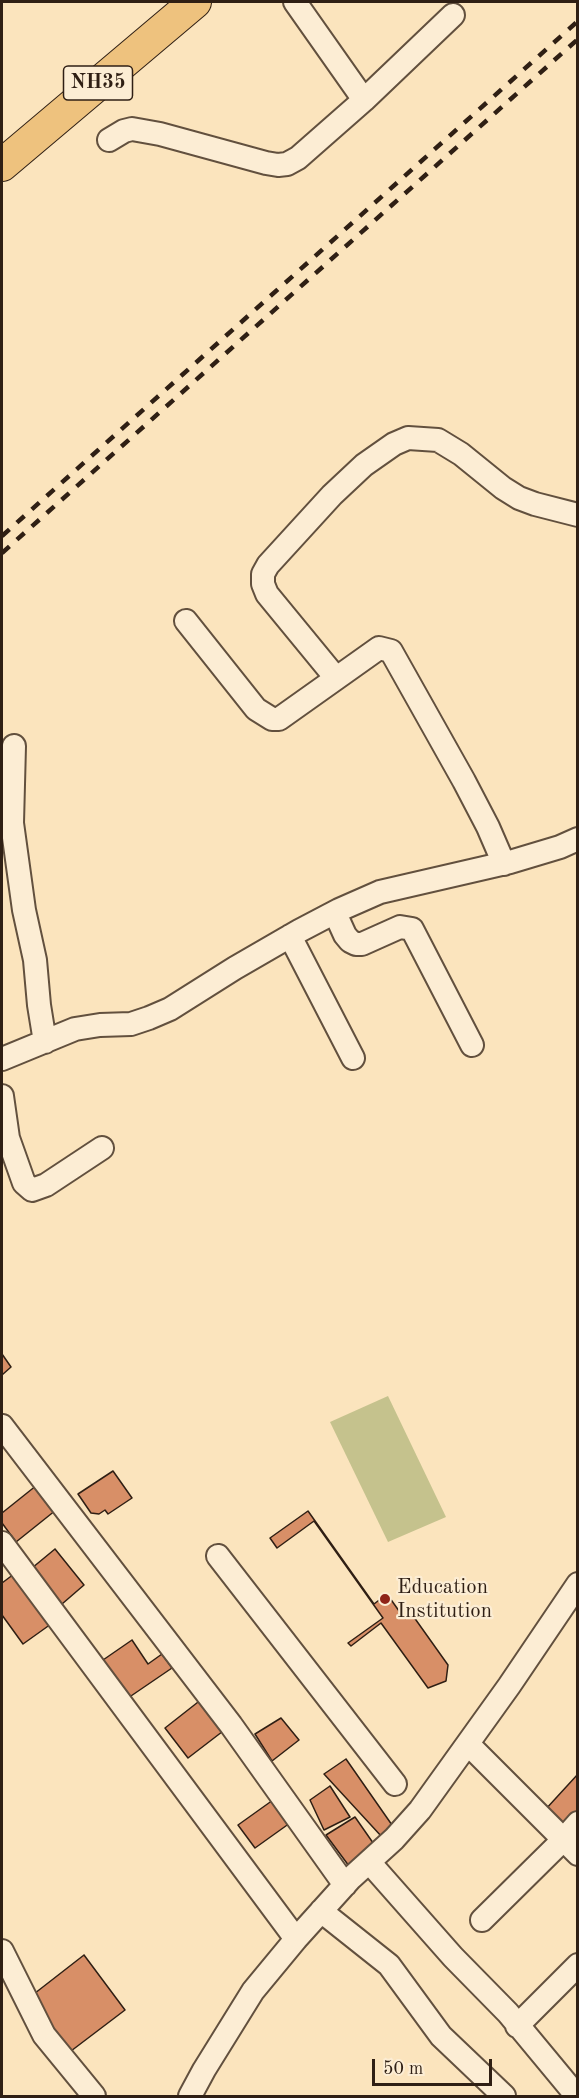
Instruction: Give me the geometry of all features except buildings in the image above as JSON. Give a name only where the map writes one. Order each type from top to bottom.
[{"type":"highway","name":"NH35","points":[[2,140],[164,2]]},
{"type":"highway","name":"NH35","points":[[2,165],[195,2]]},
{"type":"street","points":[[295,2],[364,100]]},
{"type":"street","points":[[109,140],[132,129],[160,134],[205,148],[278,165],[287,164],[298,158],[364,100],[453,15]]},
{"type":"street","points":[[336,678],[267,594],[263,584],[263,574],[268,565],[332,495],[364,465],[394,444],[408,438],[438,440],[461,454],[519,498],[578,515]]},
{"type":"street","points":[[186,621],[256,709],[272,719],[279,718],[379,648],[391,651],[464,781],[504,864]]},
{"type":"street","points":[[15,747],[12,823],[19,883],[35,960],[45,1042]]},
{"type":"street","points":[[2,1059],[75,1029],[131,1024],[170,1009],[290,936],[380,892],[504,864],[560,847],[578,839]]},
{"type":"street","points":[[335,913],[345,935],[356,944],[362,944],[400,927],[412,929],[472,1044]]},
{"type":"street","points":[[290,936],[353,1058]]},
{"type":"street","points":[[2,1096],[8,1138],[24,1183],[32,1190],[46,1185],[102,1148]]},
{"type":"street","points":[[2,1426],[231,1725],[345,1885]]},
{"type":"street","points":[[2,1543],[296,1939]]},
{"type":"street","points":[[218,1556],[395,1784]]},
{"type":"street","points":[[190,2097],[253,1991],[321,1911],[420,1810],[578,1584]]},
{"type":"street","points":[[468,1744],[573,1839],[482,1920]]},
{"type":"street","points":[[370,1863],[453,1957],[508,2013],[571,2089],[578,2092]]},
{"type":"street","points":[[321,1911],[389,1965],[441,2036],[504,2097]]},
{"type":"street","points":[[2,1951],[44,2035],[94,2097]]},
{"type":"street","points":[[518,2026],[578,1965]]},
{"type":"shaded area","points":[[388,1396],[446,1517],[388,1542],[330,1422]]},
{"type":"railway","points":[[2,536],[578,21]]},
{"type":"railway","points":[[2,553],[578,39]]},
{"type":"place","name":"Education Institution","points":[[385,1599]]}]
